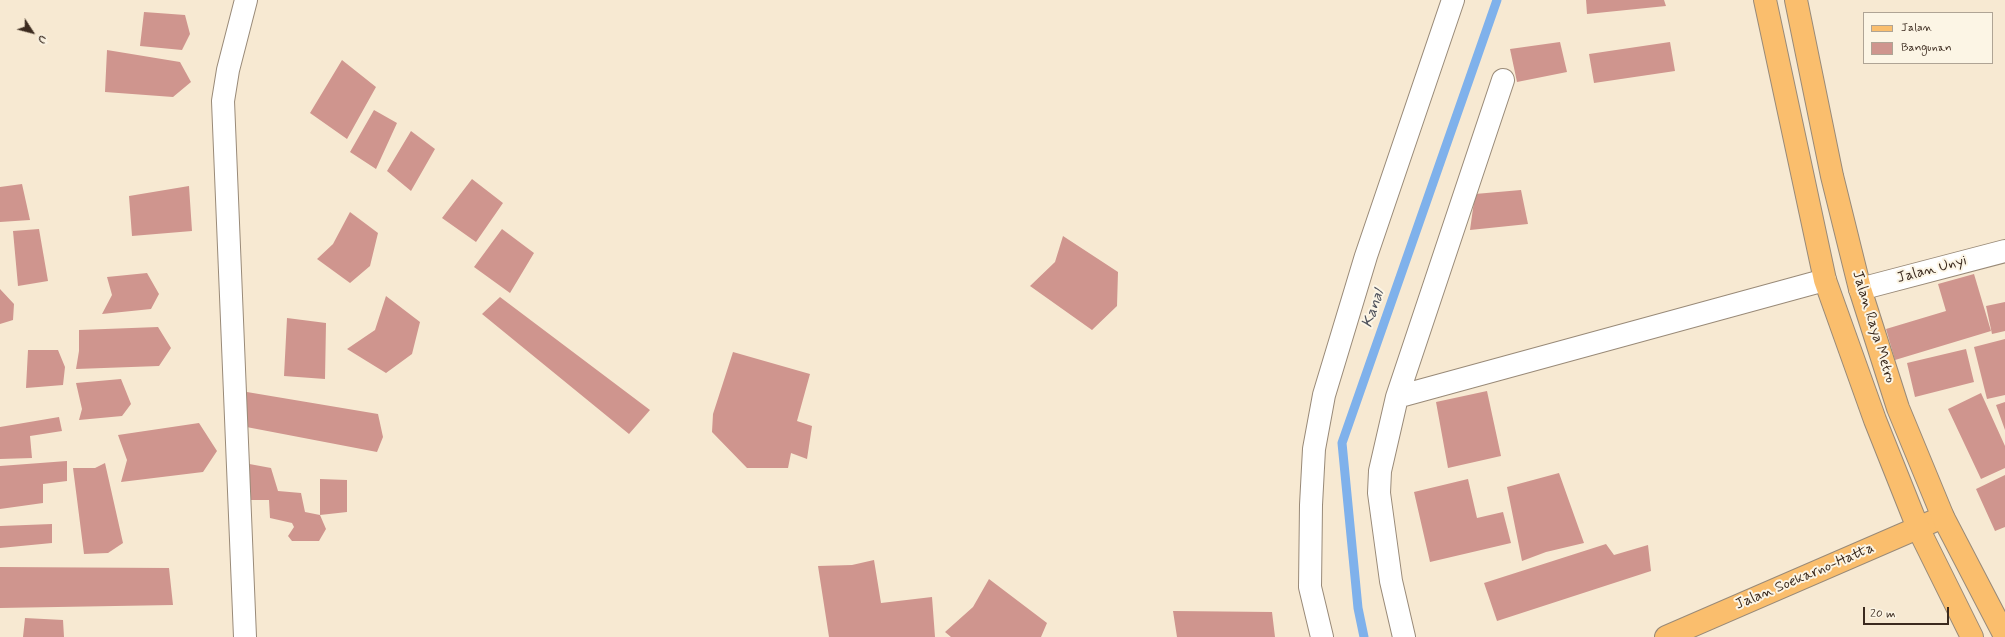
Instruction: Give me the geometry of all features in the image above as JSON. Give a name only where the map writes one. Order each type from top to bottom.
[{"type":"main road","points":[[1766,0],[1825,280],[1875,420],[1918,528],[1972,637]]},
{"type":"main road","name":"Jalan Raya Metro","points":[[1796,0],[1832,176],[1860,289],[1898,408],[1943,517],[2005,636]]},
{"type":"main road","name":"Jalan Soekarno-Hatta","points":[[1666,637],[1943,517]]},
{"type":"street","points":[[245,637],[223,101],[228,70],[246,0]]},
{"type":"street","points":[[1322,637],[1310,586],[1311,506],[1314,449],[1324,395],[1366,256],[1453,0]]},
{"type":"street","points":[[1404,637],[1391,581],[1379,493],[1380,471],[1397,397],[1503,80]]},
{"type":"street","name":"Jalan Unyi","points":[[1860,289],[2005,251]]},
{"type":"street","points":[[1397,397],[1825,280]]},
{"type":"building","points":[[1586,0],[1664,0],[1666,6],[1587,14]]},
{"type":"building","points":[[144,12],[185,15],[190,34],[182,50],[140,46]]},
{"type":"building","points":[[1560,42],[1567,72],[1517,82],[1510,49]]},
{"type":"building","points":[[1670,42],[1675,71],[1594,83],[1589,54]]},
{"type":"building","points":[[107,50],[180,62],[191,82],[173,97],[105,92]]},
{"type":"building","points":[[342,60],[376,87],[347,139],[310,113]]},
{"type":"building","points":[[374,110],[397,123],[376,169],[350,152]]},
{"type":"building","points":[[411,131],[435,149],[411,191],[387,171]]},
{"type":"building","points":[[472,179],[503,203],[476,242],[442,218]]},
{"type":"building","points":[[22,184],[30,220],[0,222],[0,187]]},
{"type":"building","points":[[189,186],[192,231],[132,236],[129,196]]},
{"type":"building","points":[[1521,190],[1528,224],[1470,230],[1475,194]]},
{"type":"building","points":[[350,212],[378,233],[370,266],[350,283],[317,259],[333,244]]},
{"type":"building","points":[[39,229],[48,281],[18,286],[13,231]]},
{"type":"building","points":[[502,229],[534,253],[510,293],[474,267]]},
{"type":"building","points":[[1063,236],[1118,272],[1117,306],[1092,330],[1030,286],[1055,262]]},
{"type":"building","points":[[147,273],[159,294],[151,309],[102,314],[112,295],[107,277]]},
{"type":"building","points":[[1974,274],[1991,331],[1895,360],[1886,329],[1946,311],[1938,284]]},
{"type":"building","points":[[0,289],[14,304],[13,320],[0,324]]},
{"type":"building","points":[[386,296],[420,322],[412,354],[386,373],[347,349],[375,330]]},
{"type":"building","points":[[500,297],[650,410],[629,434],[482,314]]},
{"type":"building","points":[[2005,302],[2005,331],[1992,334],[1986,306]]},
{"type":"building","points":[[287,318],[326,323],[325,379],[284,376]]},
{"type":"building","points":[[158,327],[171,348],[159,366],[76,369],[79,351],[79,330]]},
{"type":"building","points":[[2005,339],[2005,395],[1987,399],[1974,347]]},
{"type":"building","points":[[1966,349],[1974,382],[1915,397],[1907,363]]},
{"type":"building","points":[[28,350],[58,350],[65,367],[63,385],[26,388]]},
{"type":"building","points":[[733,352],[810,374],[797,421],[812,426],[807,459],[791,453],[788,468],[747,468],[712,432],[713,414]]},
{"type":"building","points":[[121,379],[131,404],[122,416],[79,420],[82,409],[76,383]]},
{"type":"building","points":[[235,390],[378,414],[383,437],[377,452],[236,425]]},
{"type":"building","points":[[1487,391],[1501,456],[1448,468],[1436,402]]},
{"type":"building","points":[[1981,393],[2005,446],[2005,468],[1981,479],[1948,409]]},
{"type":"building","points":[[2005,402],[2005,430],[1996,405]]},
{"type":"building","points":[[59,417],[62,431],[30,436],[32,458],[0,459],[0,427]]},
{"type":"building","points":[[199,423],[217,451],[203,472],[121,482],[127,460],[118,435]]},
{"type":"building","points":[[67,461],[67,481],[43,484],[43,503],[0,509],[0,466]]},
{"type":"building","points":[[105,463],[123,543],[108,553],[84,554],[73,468],[95,468]]},
{"type":"building","points":[[244,463],[271,468],[278,491],[301,493],[305,512],[320,515],[326,529],[319,541],[292,541],[288,536],[294,527],[292,523],[270,518],[269,500],[244,500]]},
{"type":"building","points":[[1559,473],[1584,543],[1546,552],[1522,561],[1507,487]]},
{"type":"building","points":[[2005,475],[2005,527],[1995,531],[1976,489]]},
{"type":"building","points":[[320,479],[347,480],[347,512],[320,515]]},
{"type":"building","points":[[1468,479],[1477,518],[1503,512],[1511,543],[1430,562],[1414,492]]},
{"type":"building","points":[[52,524],[52,543],[0,548],[0,526]]},
{"type":"building","points":[[1606,544],[1614,555],[1648,545],[1651,571],[1497,621],[1484,583]]},
{"type":"building","points":[[874,560],[881,603],[932,597],[935,637],[829,637],[818,566],[852,565]]},
{"type":"building","points":[[0,567],[169,568],[173,605],[0,608]]},
{"type":"building","points":[[989,579],[1047,623],[1041,637],[951,637],[945,632],[973,607]]},
{"type":"building","points":[[1173,611],[1272,612],[1275,637],[1177,637]]},
{"type":"building","points":[[25,618],[63,620],[64,637],[23,637]]},
{"type":"waterway","name":"Kanal","points":[[1364,637],[1358,608],[1342,443],[1497,0]]}]
